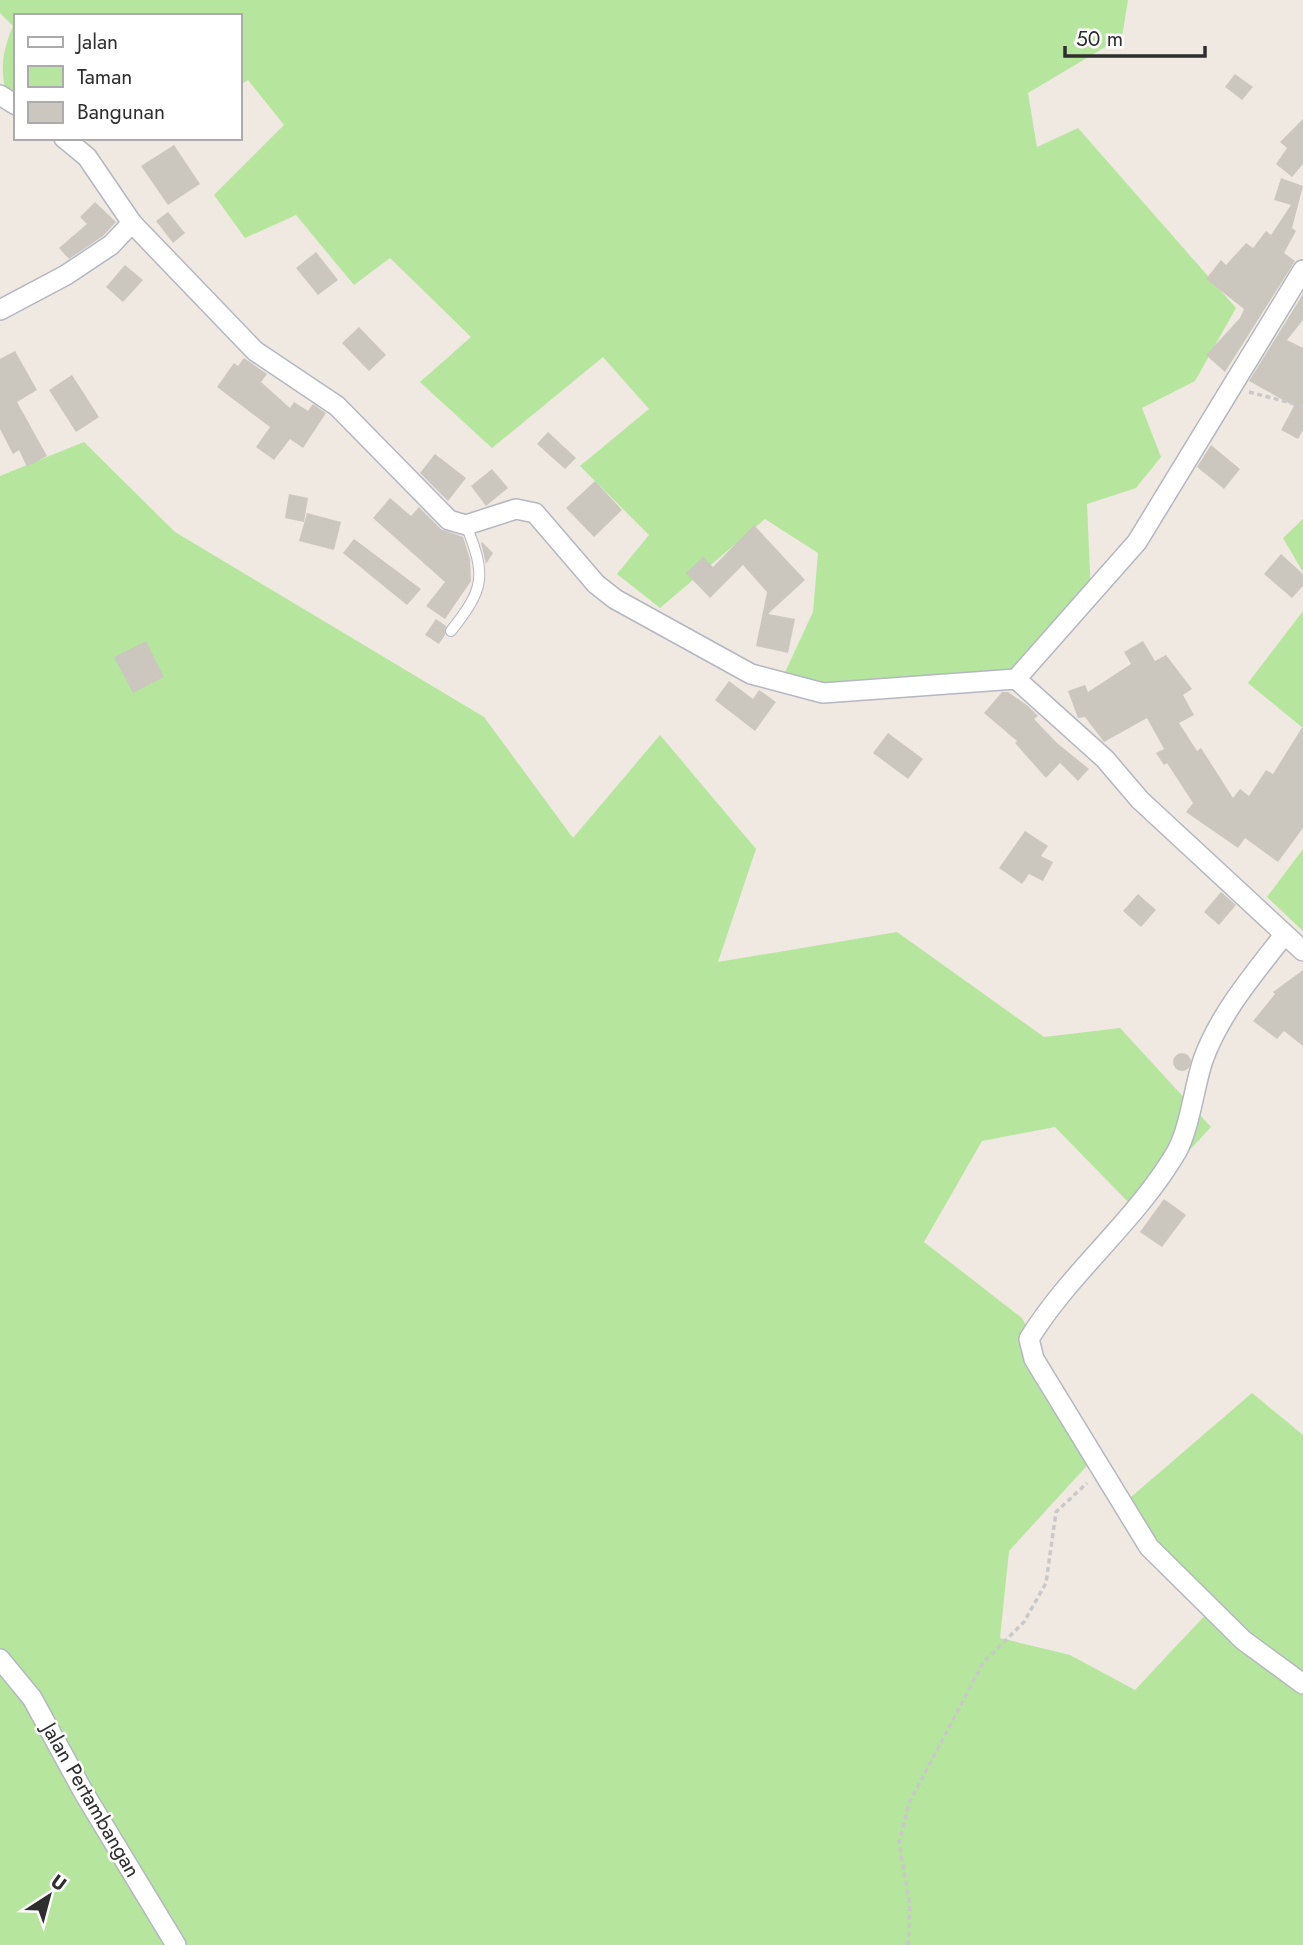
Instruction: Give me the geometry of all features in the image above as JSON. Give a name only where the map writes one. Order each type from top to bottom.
[{"type":"street","points":[[66,140],[87,157],[132,223],[255,351],[337,406],[450,520],[466,525],[516,509],[535,513],[596,584],[615,599],[751,674],[823,693],[1016,678],[1137,542],[1234,388],[1303,270]]},
{"type":"street","points":[[0,310],[66,275],[111,245],[132,223]]},
{"type":"street","points":[[1016,678],[1105,759],[1140,800],[1303,951]]},
{"type":"street","points":[[1284,935],[1234,999],[1204,1057],[1178,1150],[1109,1242],[1039,1323],[1029,1339],[1034,1359],[1149,1547],[1242,1640],[1303,1684]]},
{"type":"street","name":"Jalan Pertambangan","points":[[0,1659],[32,1698],[84,1793],[176,1945]]},
{"type":"lane","points":[[451,631],[475,599],[480,585],[466,525]]},
{"type":"path","points":[[1234,388],[1303,406]]},
{"type":"path","points":[[908,1945],[910,1906],[899,1843],[909,1803],[983,1663],[1024,1622],[1046,1583],[1056,1511],[1076,1491],[1104,1472]]},
{"type":"green space","points":[[0,0],[1128,0],[1122,37],[1028,93],[1037,147],[1078,128],[1236,308],[1195,381],[1142,408],[1161,457],[1136,488],[1087,504],[1091,595],[1022,671],[836,697],[781,681],[813,612],[818,553],[765,519],[660,608],[617,574],[649,535],[580,466],[649,409],[603,357],[492,448],[420,382],[471,337],[390,258],[354,285],[296,215],[245,238],[214,195],[284,125],[248,80],[242,84],[242,14],[14,14],[14,110],[10,108],[3,75],[6,47],[13,26],[0,13]]},
{"type":"green space","points":[[84,442],[175,532],[484,717],[573,838],[660,735],[756,849],[718,962],[897,932],[1044,1037],[1120,1028],[1211,1127],[1135,1209],[1055,1127],[982,1141],[924,1242],[1022,1318],[1093,1459],[1009,1551],[1000,1638],[1070,1655],[1135,1690],[1211,1609],[1124,1503],[1252,1393],[1303,1435],[1303,1945],[0,1945],[0,476]]},
{"type":"green space","points":[[1303,519],[1303,572],[1283,538]]},
{"type":"green space","points":[[1303,611],[1303,728],[1248,683]]},
{"type":"green space","points":[[1303,849],[1303,931],[1267,897]]},
{"type":"building","points":[[1235,74],[1253,87],[1242,100],[1225,87]]},
{"type":"building","points":[[1303,119],[1303,164],[1292,177],[1276,164],[1287,148],[1280,142]]},
{"type":"building","points":[[174,145],[200,184],[168,205],[141,166]]},
{"type":"building","points":[[1281,178],[1303,186],[1292,228],[1296,231],[1284,253],[1295,261],[1225,372],[1206,355],[1240,318],[1244,309],[1206,279],[1221,260],[1226,265],[1246,243],[1253,248],[1266,231],[1271,235],[1291,205],[1274,200]]},
{"type":"building","points":[[95,202],[116,222],[103,236],[69,259],[59,248],[87,224],[80,217]]},
{"type":"building","points":[[168,212],[185,233],[173,243],[156,221]]},
{"type":"building","points":[[316,252],[338,280],[318,295],[296,268]]},
{"type":"building","points":[[125,265],[143,280],[123,302],[106,287]]},
{"type":"building","points":[[1303,294],[1303,320],[1287,340],[1303,348],[1303,430],[1298,439],[1281,430],[1294,406],[1249,381]]},
{"type":"building","points":[[359,327],[386,355],[369,371],[342,343]]},
{"type":"building","points":[[15,351],[37,390],[17,402],[47,456],[27,467],[19,450],[13,454],[0,429],[0,359]]},
{"type":"building","points":[[244,358],[267,374],[261,382],[290,408],[294,402],[308,411],[313,404],[326,413],[303,448],[290,439],[274,460],[256,447],[270,427],[217,387],[234,363],[238,366]]},
{"type":"building","points":[[72,375],[99,417],[76,432],[49,390]]},
{"type":"building","points":[[548,432],[576,458],[565,469],[537,444]]},
{"type":"building","points":[[1211,445],[1240,469],[1224,489],[1197,467]]},
{"type":"building","points":[[435,454],[466,478],[448,501],[420,473]]},
{"type":"building","points":[[492,469],[508,488],[486,506],[471,486]]},
{"type":"building","points":[[595,481],[622,510],[594,537],[566,508]]},
{"type":"building","points":[[289,494],[308,498],[304,522],[285,518]]},
{"type":"building","points":[[390,498],[411,516],[419,507],[441,529],[463,537],[470,559],[471,581],[445,619],[426,606],[445,582],[373,518]]},
{"type":"building","points":[[307,513],[341,522],[334,550],[299,541]]},
{"type":"building","points":[[754,525],[805,580],[768,614],[795,619],[788,653],[756,646],[767,592],[743,565],[710,598],[686,573],[703,557],[713,567]]},
{"type":"building","points":[[354,539],[421,589],[407,605],[343,553]]},
{"type":"building","points":[[481,543],[493,553],[486,564]]},
{"type":"building","points":[[1281,554],[1303,574],[1303,586],[1292,598],[1264,574]]},
{"type":"building","points":[[436,619],[446,626],[445,635],[439,644],[425,635]]},
{"type":"building","points":[[146,641],[164,677],[133,693],[114,657]]},
{"type":"building","points":[[1143,641],[1155,661],[1166,655],[1192,689],[1183,695],[1194,715],[1179,723],[1197,751],[1201,748],[1233,798],[1240,789],[1249,796],[1266,770],[1273,774],[1303,726],[1303,828],[1278,862],[1245,838],[1238,848],[1186,812],[1193,803],[1167,763],[1164,765],[1156,753],[1164,749],[1147,718],[1104,742],[1085,717],[1078,718],[1068,691],[1085,685],[1088,692],[1131,664],[1124,652]]},
{"type":"building","points":[[729,681],[753,699],[759,690],[776,702],[755,731],[715,700]]},
{"type":"building","points":[[1002,692],[1008,692],[1028,706],[1038,716],[1034,719],[1057,743],[1089,769],[1078,781],[1060,763],[1046,778],[1015,743],[1017,741],[984,713]]},
{"type":"building","points":[[888,733],[923,759],[908,779],[873,753]]},
{"type":"building","points":[[1025,831],[1048,846],[1041,856],[1053,862],[1043,881],[1029,874],[1022,884],[999,868]]},
{"type":"building","points":[[1221,892],[1236,905],[1219,925],[1204,912]]},
{"type":"building","points":[[1138,894],[1156,910],[1141,927],[1123,911]]},
{"type":"building","points":[[1303,970],[1303,1046],[1284,1031],[1277,1039],[1253,1021],[1275,994],[1273,992]]},
{"type":"building","points":[[1182,1053],[1188,1056],[1191,1062],[1188,1068],[1182,1071],[1176,1068],[1173,1062],[1176,1056]]},
{"type":"building","points":[[1164,1199],[1186,1215],[1162,1247],[1140,1232]]}]
